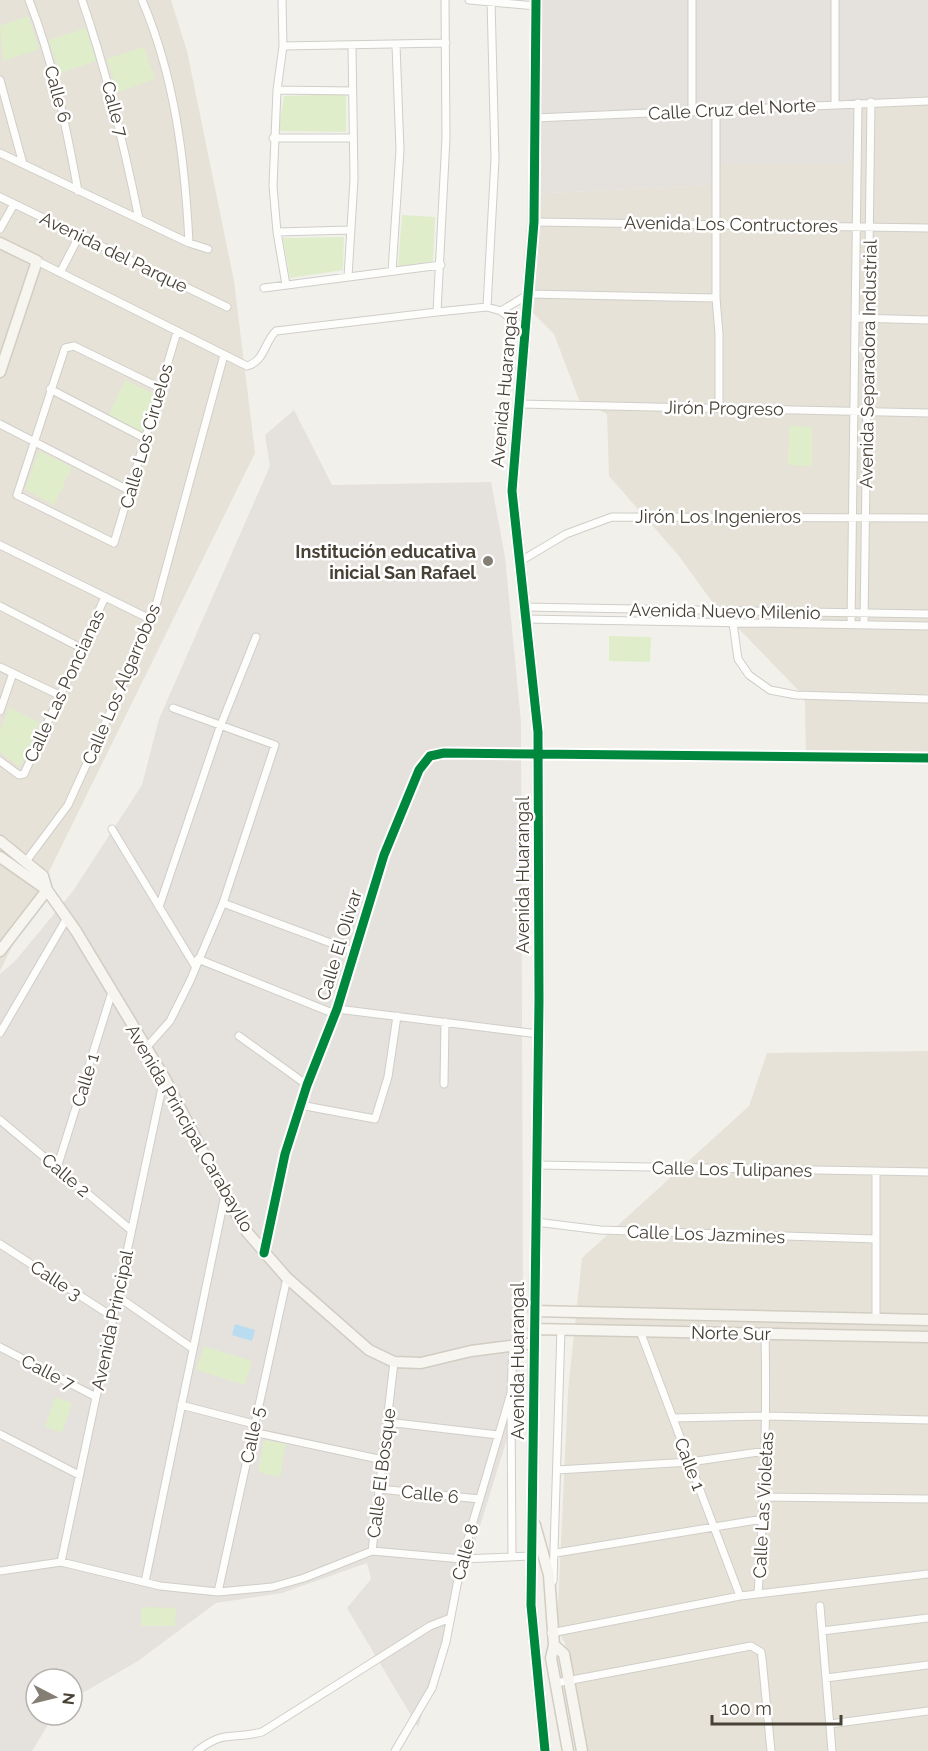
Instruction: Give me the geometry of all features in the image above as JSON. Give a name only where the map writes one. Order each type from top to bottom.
[{"type":"street","name":"Calle 6","points":[[29,0],[56,86],[78,191]]},
{"type":"street","name":"Calle 7","points":[[82,0],[99,48],[122,133],[139,219]]},
{"type":"street","points":[[142,0],[164,65],[178,124],[186,183],[189,243]]},
{"type":"street","points":[[282,0],[283,46],[273,138],[276,232],[286,285]]},
{"type":"street","points":[[437,312],[446,138],[445,0]]},
{"type":"street","points":[[470,0],[536,3]]},
{"type":"street","points":[[692,0],[692,112]]},
{"type":"street","points":[[836,0],[836,104]]},
{"type":"street","points":[[487,307],[495,159],[491,2]]},
{"type":"street","name":"Avenida Huarangal","points":[[536,3],[534,222],[512,491],[523,607],[537,712],[538,1034],[531,1629],[545,1751]]},
{"type":"street","points":[[283,46],[446,43]]},
{"type":"street","points":[[392,271],[400,150],[396,45]]},
{"type":"street","points":[[348,277],[353,138],[352,46]]},
{"type":"street","points":[[0,80],[2,94],[24,164]]},
{"type":"street","points":[[277,90],[352,91]]},
{"type":"street","name":"Calle Cruz del Norte","points":[[535,118],[928,101]]},
{"type":"street","name":"Avenida Separadora Industrial","points":[[864,625],[871,102]]},
{"type":"street","name":"Avenida Separadora Industrial","points":[[851,625],[858,103]]},
{"type":"street","points":[[716,111],[716,298],[719,334],[719,408]]},
{"type":"street","points":[[273,138],[353,138]]},
{"type":"street","points":[[0,153],[189,243],[208,249]]},
{"type":"street","name":"Avenida del Parque","points":[[0,197],[227,307]]},
{"type":"street","points":[[0,229],[14,204]]},
{"type":"street","name":"Avenida Los Contructores","points":[[534,222],[870,225],[928,228]]},
{"type":"street","points":[[276,232],[350,230]]},
{"type":"street","points":[[60,273],[80,236]]},
{"type":"street","points":[[0,243],[247,366],[262,357],[270,337],[276,331],[487,307],[501,311],[526,331]]},
{"type":"street","points":[[0,372],[37,261]]},
{"type":"street","points":[[264,288],[441,265]]},
{"type":"street","points":[[501,311],[529,294],[716,298]]},
{"type":"street","points":[[855,318],[928,320]]},
{"type":"street","name":"Calle Los Ciruelos","points":[[33,441],[18,495],[112,544],[116,541],[177,332]]},
{"type":"street","points":[[33,441],[65,348],[74,346],[160,388]]},
{"type":"street","name":"Calle Los Algarrobos","points":[[27,860],[68,806],[152,620],[224,355]]},
{"type":"street","points":[[50,389],[146,438]]},
{"type":"street","name":"Jirón Progreso","points":[[520,404],[928,413]]},
{"type":"street","points":[[0,424],[130,491]]},
{"type":"street","name":"Jirón Los Ingenieros","points":[[519,562],[566,534],[612,517],[866,516],[928,518]]},
{"type":"street","points":[[0,545],[152,620]]},
{"type":"street","name":"Calle Las Poncianas","points":[[0,760],[22,775],[105,597]]},
{"type":"street","points":[[0,606],[81,648]]},
{"type":"street","name":"Avenida Nuevo Milenio","points":[[523,607],[928,614]]},
{"type":"street","name":"Avenida Nuevo Milenio","points":[[525,619],[928,626]]},
{"type":"street","points":[[733,623],[738,659],[749,675],[770,690],[796,695],[928,699]]},
{"type":"street","points":[[159,907],[220,727],[256,637]]},
{"type":"street","points":[[0,667],[59,695]]},
{"type":"street","points":[[0,711],[13,673]]},
{"type":"street","points":[[146,1048],[170,1021],[223,903],[275,746],[173,708]]},
{"type":"street","name":"Calle El Olivar","points":[[264,1253],[285,1154],[300,1104],[336,1011],[384,855],[419,770],[429,756],[444,753],[538,753]]},
{"type":"street","points":[[538,753],[928,758]]},
{"type":"street","points":[[112,829],[159,907],[197,963],[336,1011],[397,1016],[538,1034]]},
{"type":"street","points":[[0,841],[27,860],[43,876],[47,890]]},
{"type":"street","points":[[0,857],[47,890]]},
{"type":"street","points":[[1,947],[47,890]]},
{"type":"street","name":"Avenida Principal Carabayllo","points":[[47,890],[67,918],[164,1077],[225,1195],[264,1253],[286,1278],[369,1350],[394,1362],[421,1362],[471,1351],[534,1343]]},
{"type":"street","points":[[223,903],[355,952]]},
{"type":"street","points":[[0,1033],[67,918]]},
{"type":"street","name":"Calle 1","points":[[57,1168],[112,992]]},
{"type":"street","points":[[300,1104],[375,1119],[388,1077],[397,1016]]},
{"type":"street","points":[[444,1084],[445,1022]]},
{"type":"street","points":[[239,1036],[307,1085]]},
{"type":"street","name":"Avenida Principal","points":[[60,1562],[164,1077]]},
{"type":"street","name":"Calle 2","points":[[0,1120],[131,1230]]},
{"type":"street","name":"Calle Los Tulipanes","points":[[537,1165],[928,1172]]},
{"type":"street","points":[[876,1172],[876,1318]]},
{"type":"street","points":[[145,1582],[225,1195]]},
{"type":"street","name":"Calle Los Jazmines","points":[[536,1222],[600,1230],[876,1239]]},
{"type":"street","name":"Calle 3","points":[[0,1244],[113,1317]]},
{"type":"street","name":"Calle 5","points":[[218,1592],[286,1278]]},
{"type":"street","points":[[117,1296],[192,1348]]},
{"type":"street","name":"Norte Sur","points":[[534,1311],[928,1320]]},
{"type":"street","name":"Norte Sur","points":[[534,1329],[928,1337]]},
{"type":"street","points":[[551,1599],[556,1553],[561,1329]]},
{"type":"street","name":"Calle 1","points":[[640,1331],[740,1596]]},
{"type":"street","name":"Calle Las Violetas","points":[[758,1594],[765,1497],[767,1416],[765,1334]]},
{"type":"street","name":"Calle 8","points":[[395,1751],[432,1689],[446,1642],[448,1620],[462,1559],[511,1393],[513,1346]]},
{"type":"street","name":"Calle 7","points":[[0,1347],[96,1397]]},
{"type":"street","name":"Calle El Bosque","points":[[60,1562],[145,1582],[218,1592],[272,1587],[304,1578],[372,1551],[394,1362]]},
{"type":"street","points":[[511,1393],[512,1557]]},
{"type":"street","points":[[181,1405],[254,1428],[382,1460]]},
{"type":"street","name":"Calle Las Violetas","points":[[673,1418],[767,1416],[928,1420]]},
{"type":"street","points":[[387,1422],[498,1435]]},
{"type":"street","points":[[0,1434],[79,1475]]},
{"type":"street","points":[[557,1470],[690,1462],[766,1451]]},
{"type":"street","name":"Calle 6","points":[[379,1489],[480,1499]]},
{"type":"street","points":[[765,1497],[928,1499]]},
{"type":"street","name":"Avenida Huarangal","points":[[533,1519],[546,1559],[554,1645],[551,1658],[568,1751]]},
{"type":"street","points":[[556,1553],[763,1519]]},
{"type":"street","points":[[372,1551],[462,1559],[531,1556]]},
{"type":"street","points":[[0,1571],[60,1562]]},
{"type":"street","points":[[0,1563],[10,1569]]},
{"type":"street","points":[[552,1634],[740,1596],[928,1574]]},
{"type":"street","points":[[820,1606],[832,1751]]},
{"type":"street","points":[[822,1631],[928,1618]]},
{"type":"street","points":[[197,1751],[223,1735],[248,1736],[262,1732],[430,1626],[448,1620]]},
{"type":"street","name":"Avenida Huarangal","points":[[554,1645],[564,1654],[582,1751]]},
{"type":"street","points":[[556,1683],[745,1646],[757,1648],[762,1658],[771,1751]]},
{"type":"street","points":[[826,1678],[928,1665]]},
{"type":"street","points":[[830,1724],[928,1711]]},
{"type":"shaded area","points":[[0,0],[171,0],[187,51],[234,281],[255,453],[0,971]]},
{"type":"shaded area","points":[[530,0],[928,0],[928,96],[853,100],[850,164],[713,164],[711,185],[529,194]]},
{"type":"shaded area","points":[[928,96],[928,752],[806,750],[805,702],[798,690],[710,599],[679,556],[609,476],[607,414],[579,400],[554,334],[521,301],[529,194],[711,185],[712,164],[850,164],[853,99]]},
{"type":"shaded area","points":[[294,410],[332,485],[491,482],[505,557],[521,722],[523,1311],[518,1403],[418,1727],[347,1608],[371,1579],[367,1563],[282,1593],[216,1603],[138,1661],[84,1692],[84,1667],[24,1667],[24,1727],[47,1727],[32,1751],[0,1751],[0,974],[16,960],[73,891],[142,785],[159,719],[270,466],[265,435]]},
{"type":"shaded area","points":[[928,1051],[928,1751],[585,1751],[565,1643],[557,1629],[568,1391],[582,1258],[749,1106],[767,1053]]},
{"type":"green space","points":[[28,16],[39,49],[3,61],[0,26]]},
{"type":"green space","points":[[86,28],[96,61],[60,73],[49,40]]},
{"type":"green space","points":[[144,47],[155,79],[118,92],[107,59]]},
{"type":"green space","points":[[346,94],[346,132],[278,131],[284,96]]},
{"type":"green space","points":[[402,215],[435,217],[433,261],[398,267]]},
{"type":"green space","points":[[344,237],[343,270],[290,278],[283,238]]},
{"type":"green space","points":[[125,380],[154,394],[144,436],[108,417]]},
{"type":"green space","points":[[789,426],[812,427],[812,466],[788,465]]},
{"type":"green space","points":[[39,451],[72,467],[54,505],[25,489]]},
{"type":"green space","points":[[609,636],[651,637],[650,662],[609,661]]},
{"type":"green space","points":[[9,707],[40,723],[20,767],[0,752],[0,731]]},
{"type":"green space","points":[[204,1346],[252,1361],[245,1385],[196,1370]]},
{"type":"green space","points":[[55,1397],[72,1403],[62,1433],[45,1427]]},
{"type":"green space","points":[[264,1440],[286,1444],[280,1477],[258,1472]]},
{"type":"green space","points":[[141,1607],[176,1608],[175,1626],[141,1626]]},
{"type":"water","points":[[235,1324],[255,1330],[252,1341],[232,1335]]},
{"type":"cycle path","points":[[536,0],[534,222],[512,491],[538,732],[539,1000],[531,1605],[545,1751]]},
{"type":"cycle path","points":[[264,1253],[285,1154],[307,1085],[337,1009],[384,855],[419,770],[430,756],[444,753],[928,758]]},
{"type":"place","name":"Institución educativa inicial San Rafael","points":[[488,561]]}]
